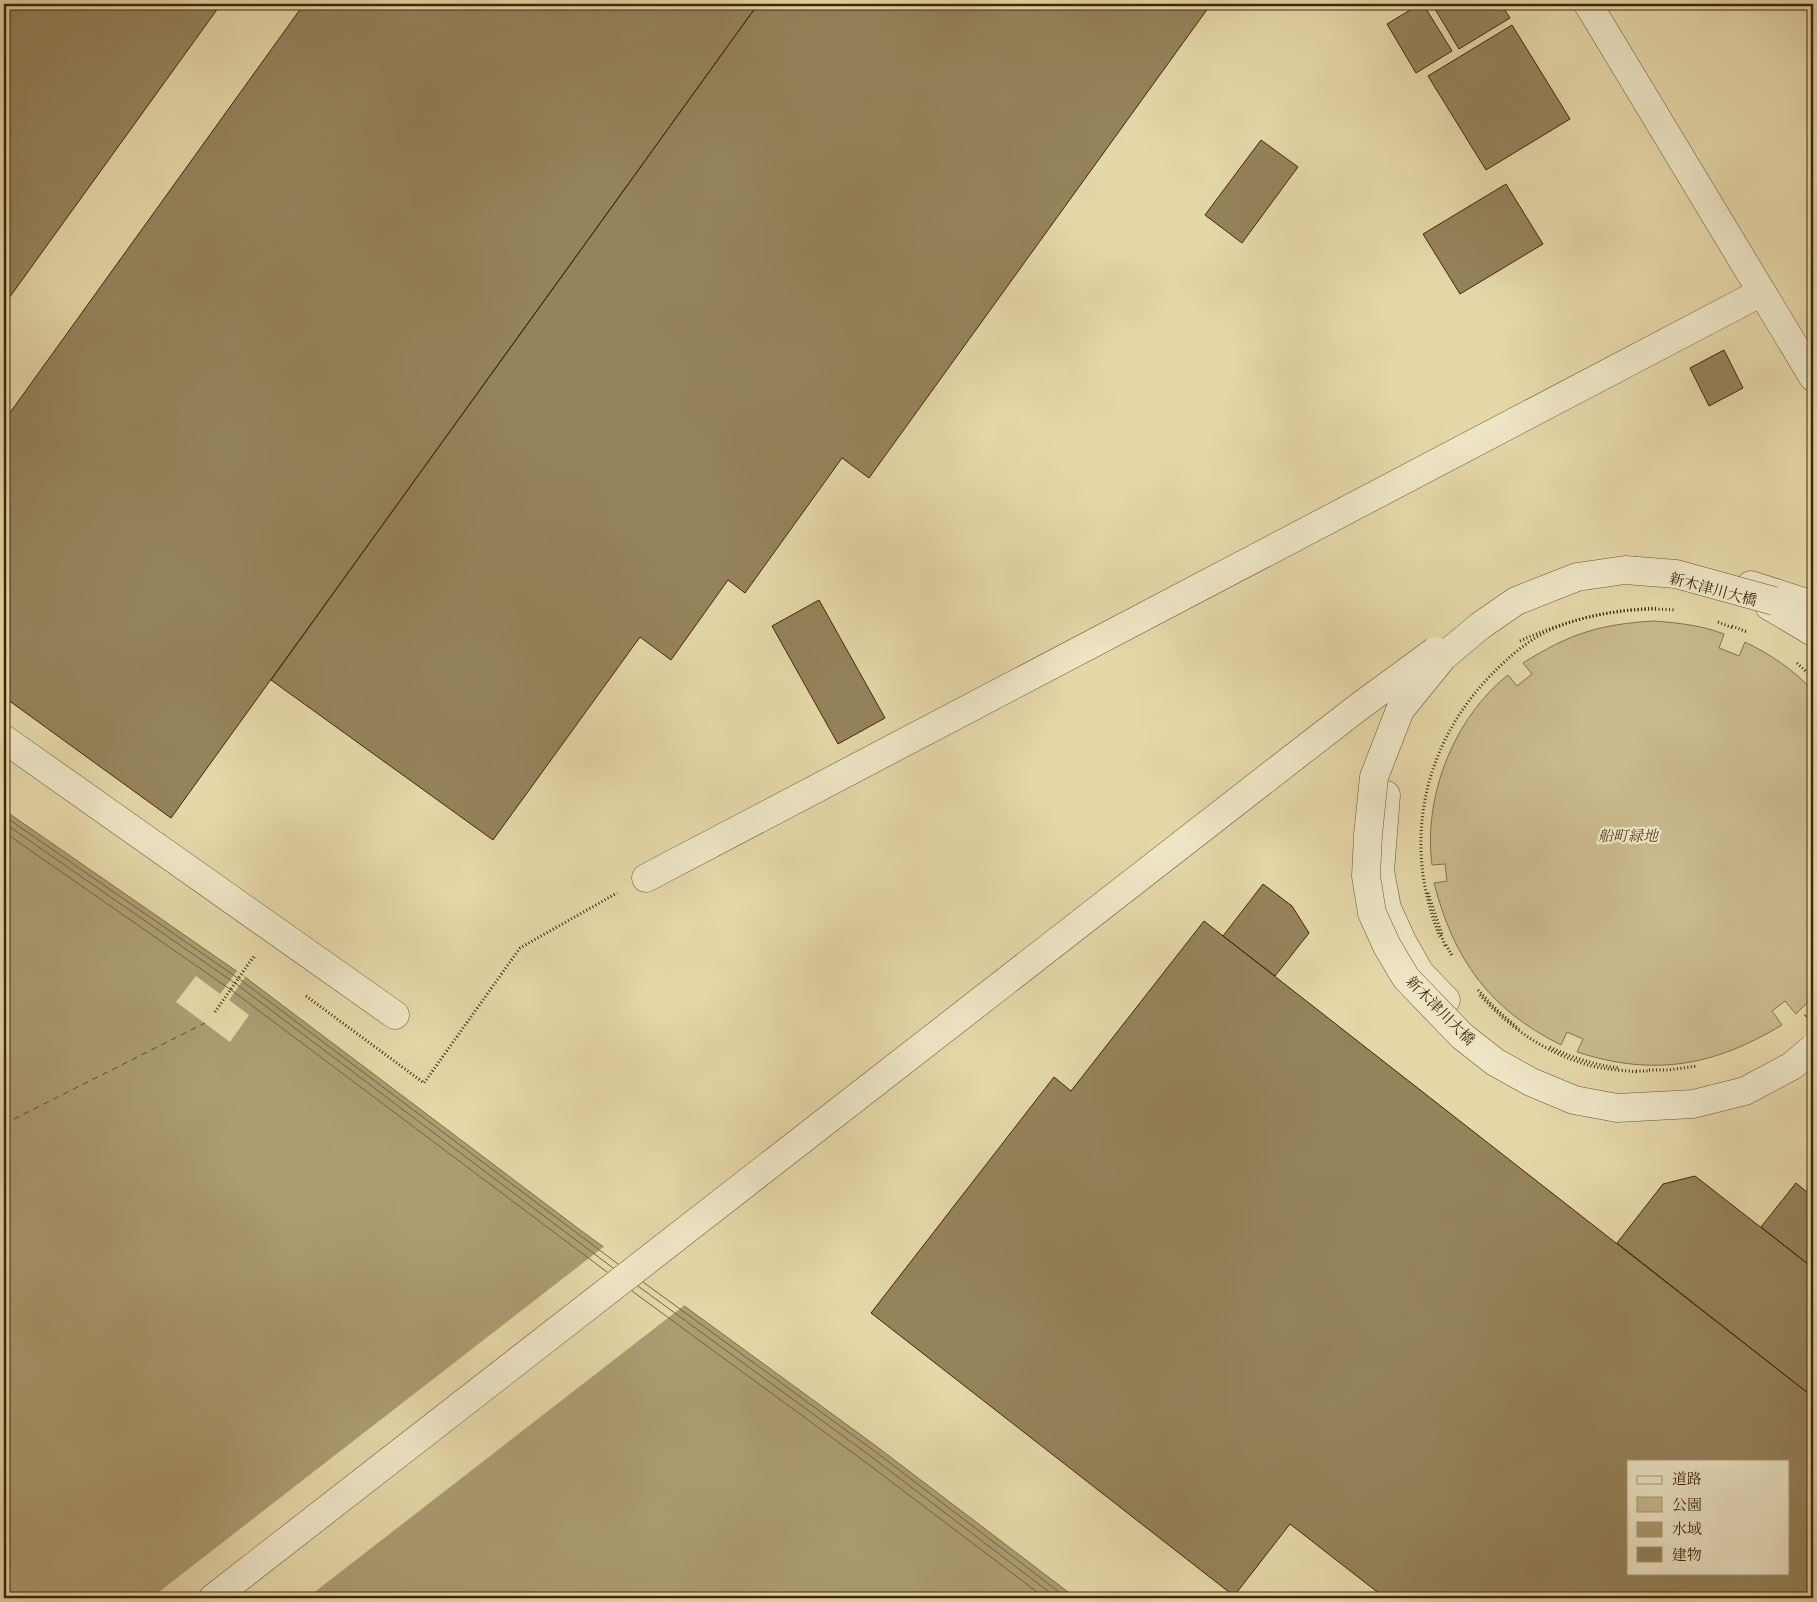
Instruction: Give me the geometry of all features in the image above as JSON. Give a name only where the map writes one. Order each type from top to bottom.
[{"type":"street","points":[[1588,4],[1813,377]]},
{"type":"street","points":[[646,878],[1762,292]]},
{"type":"street","name":"新木津川大橋","points":[[1813,613],[1738,581],[1690,569],[1639,565],[1592,573],[1530,596],[1494,621],[1457,652],[1415,706],[1388,773],[1380,871],[1387,908],[1402,941],[1420,973],[1476,1031],[1510,1058],[1559,1083],[1588,1095],[1632,1103],[1707,1099],[1759,1086],[1813,1056]]},
{"type":"street","name":"新木津川大橋","points":[[1813,613],[1676,574],[1625,570],[1577,578],[1516,601],[1480,626],[1443,657],[1400,710],[1374,777],[1366,876],[1372,913],[1387,946],[1406,978],[1462,1036],[1495,1062],[1531,1082],[1574,1100],[1617,1108],[1692,1104],[1744,1091],[1792,1066],[1813,1048]]},
{"type":"street","name":"新木津川大橋","points":[[213,1598],[1360,706],[1456,636],[1507,604],[1569,580],[1617,573],[1668,576],[1769,606],[1813,632]]},
{"type":"street","points":[[4,738],[395,1015]]},
{"type":"path","points":[[1428,893],[1437,925],[1455,963],[1447,950],[1436,924],[1427,893],[1423,867],[1423,815],[1433,773],[1447,738],[1462,711],[1478,691],[1505,663],[1549,632],[1586,619],[1629,612],[1681,611],[1656,608],[1629,609],[1585,617],[1547,628],[1512,644]]},
{"type":"path","points":[[1717,622],[1750,634]]},
{"type":"path","points":[[1790,658],[1813,679]]},
{"type":"path","points":[[1698,1068],[1669,1071],[1631,1070],[1593,1065],[1566,1056],[1516,1028],[1494,1010],[1473,986],[1496,1010],[1517,1027],[1566,1055],[1594,1064],[1624,1068],[1661,1070],[1707,1065]]},
{"type":"path","points":[[1799,1020],[1813,1007]]},
{"type":"green space","name":"船町緑地","points":[[1654,621],[1698,626],[1724,634],[1719,648],[1739,656],[1745,642],[1781,663],[1813,691],[1813,997],[1796,1014],[1785,1001],[1772,1011],[1782,1025],[1732,1050],[1708,1058],[1658,1065],[1605,1060],[1577,1052],[1583,1039],[1567,1032],[1561,1045],[1536,1031],[1494,998],[1464,959],[1452,936],[1434,883],[1447,881],[1445,864],[1432,865],[1430,839],[1432,812],[1446,760],[1472,713],[1489,693],[1508,675],[1517,686],[1532,674],[1523,663],[1570,638],[1601,628]]},
{"type":"water","points":[[4,810],[245,977],[579,1229],[876,1446],[1076,1598],[4,1598]]},
{"type":"pier","points":[[237,971],[245,977],[229,1000],[249,1015],[230,1042],[176,1002],[196,976],[220,994]]},
{"type":"pier","points":[[606,1245],[686,1304],[307,1598],[151,1598]]},
{"type":"building","points":[[4,4],[221,4],[4,305]]},
{"type":"building","points":[[304,4],[758,4],[171,818],[4,697],[4,421]]},
{"type":"building","points":[[758,4],[1211,4],[869,478],[842,458],[745,593],[728,580],[671,660],[640,637],[493,840],[271,680]]},
{"type":"building","points":[[1423,4],[1452,51],[1416,73],[1387,24]]},
{"type":"building","points":[[1432,4],[1501,4],[1510,18],[1459,49]]},
{"type":"building","points":[[1512,25],[1570,119],[1486,170],[1428,76]]},
{"type":"building","points":[[1261,140],[1298,167],[1242,243],[1205,215]]},
{"type":"building","points":[[1506,184],[1543,244],[1460,294],[1423,234]]},
{"type":"building","points":[[1724,350],[1743,388],[1709,406],[1690,368]]},
{"type":"building","points":[[819,600],[885,718],[838,744],[772,626]]},
{"type":"building","points":[[1263,884],[1292,906],[1309,933],[1275,976],[1223,936]]},
{"type":"building","points":[[1204,921],[1813,1397],[1813,1598],[1385,1598],[1290,1524],[1234,1596],[871,1313],[1054,1077],[1071,1091]]},
{"type":"building","points":[[1695,1176],[1813,1268],[1813,1397],[1617,1243],[1663,1184]]},
{"type":"building","points":[[1796,1183],[1813,1197],[1813,1268],[1761,1227]]},
{"type":"ferry route","points":[[4,1124],[205,1023]]}]
